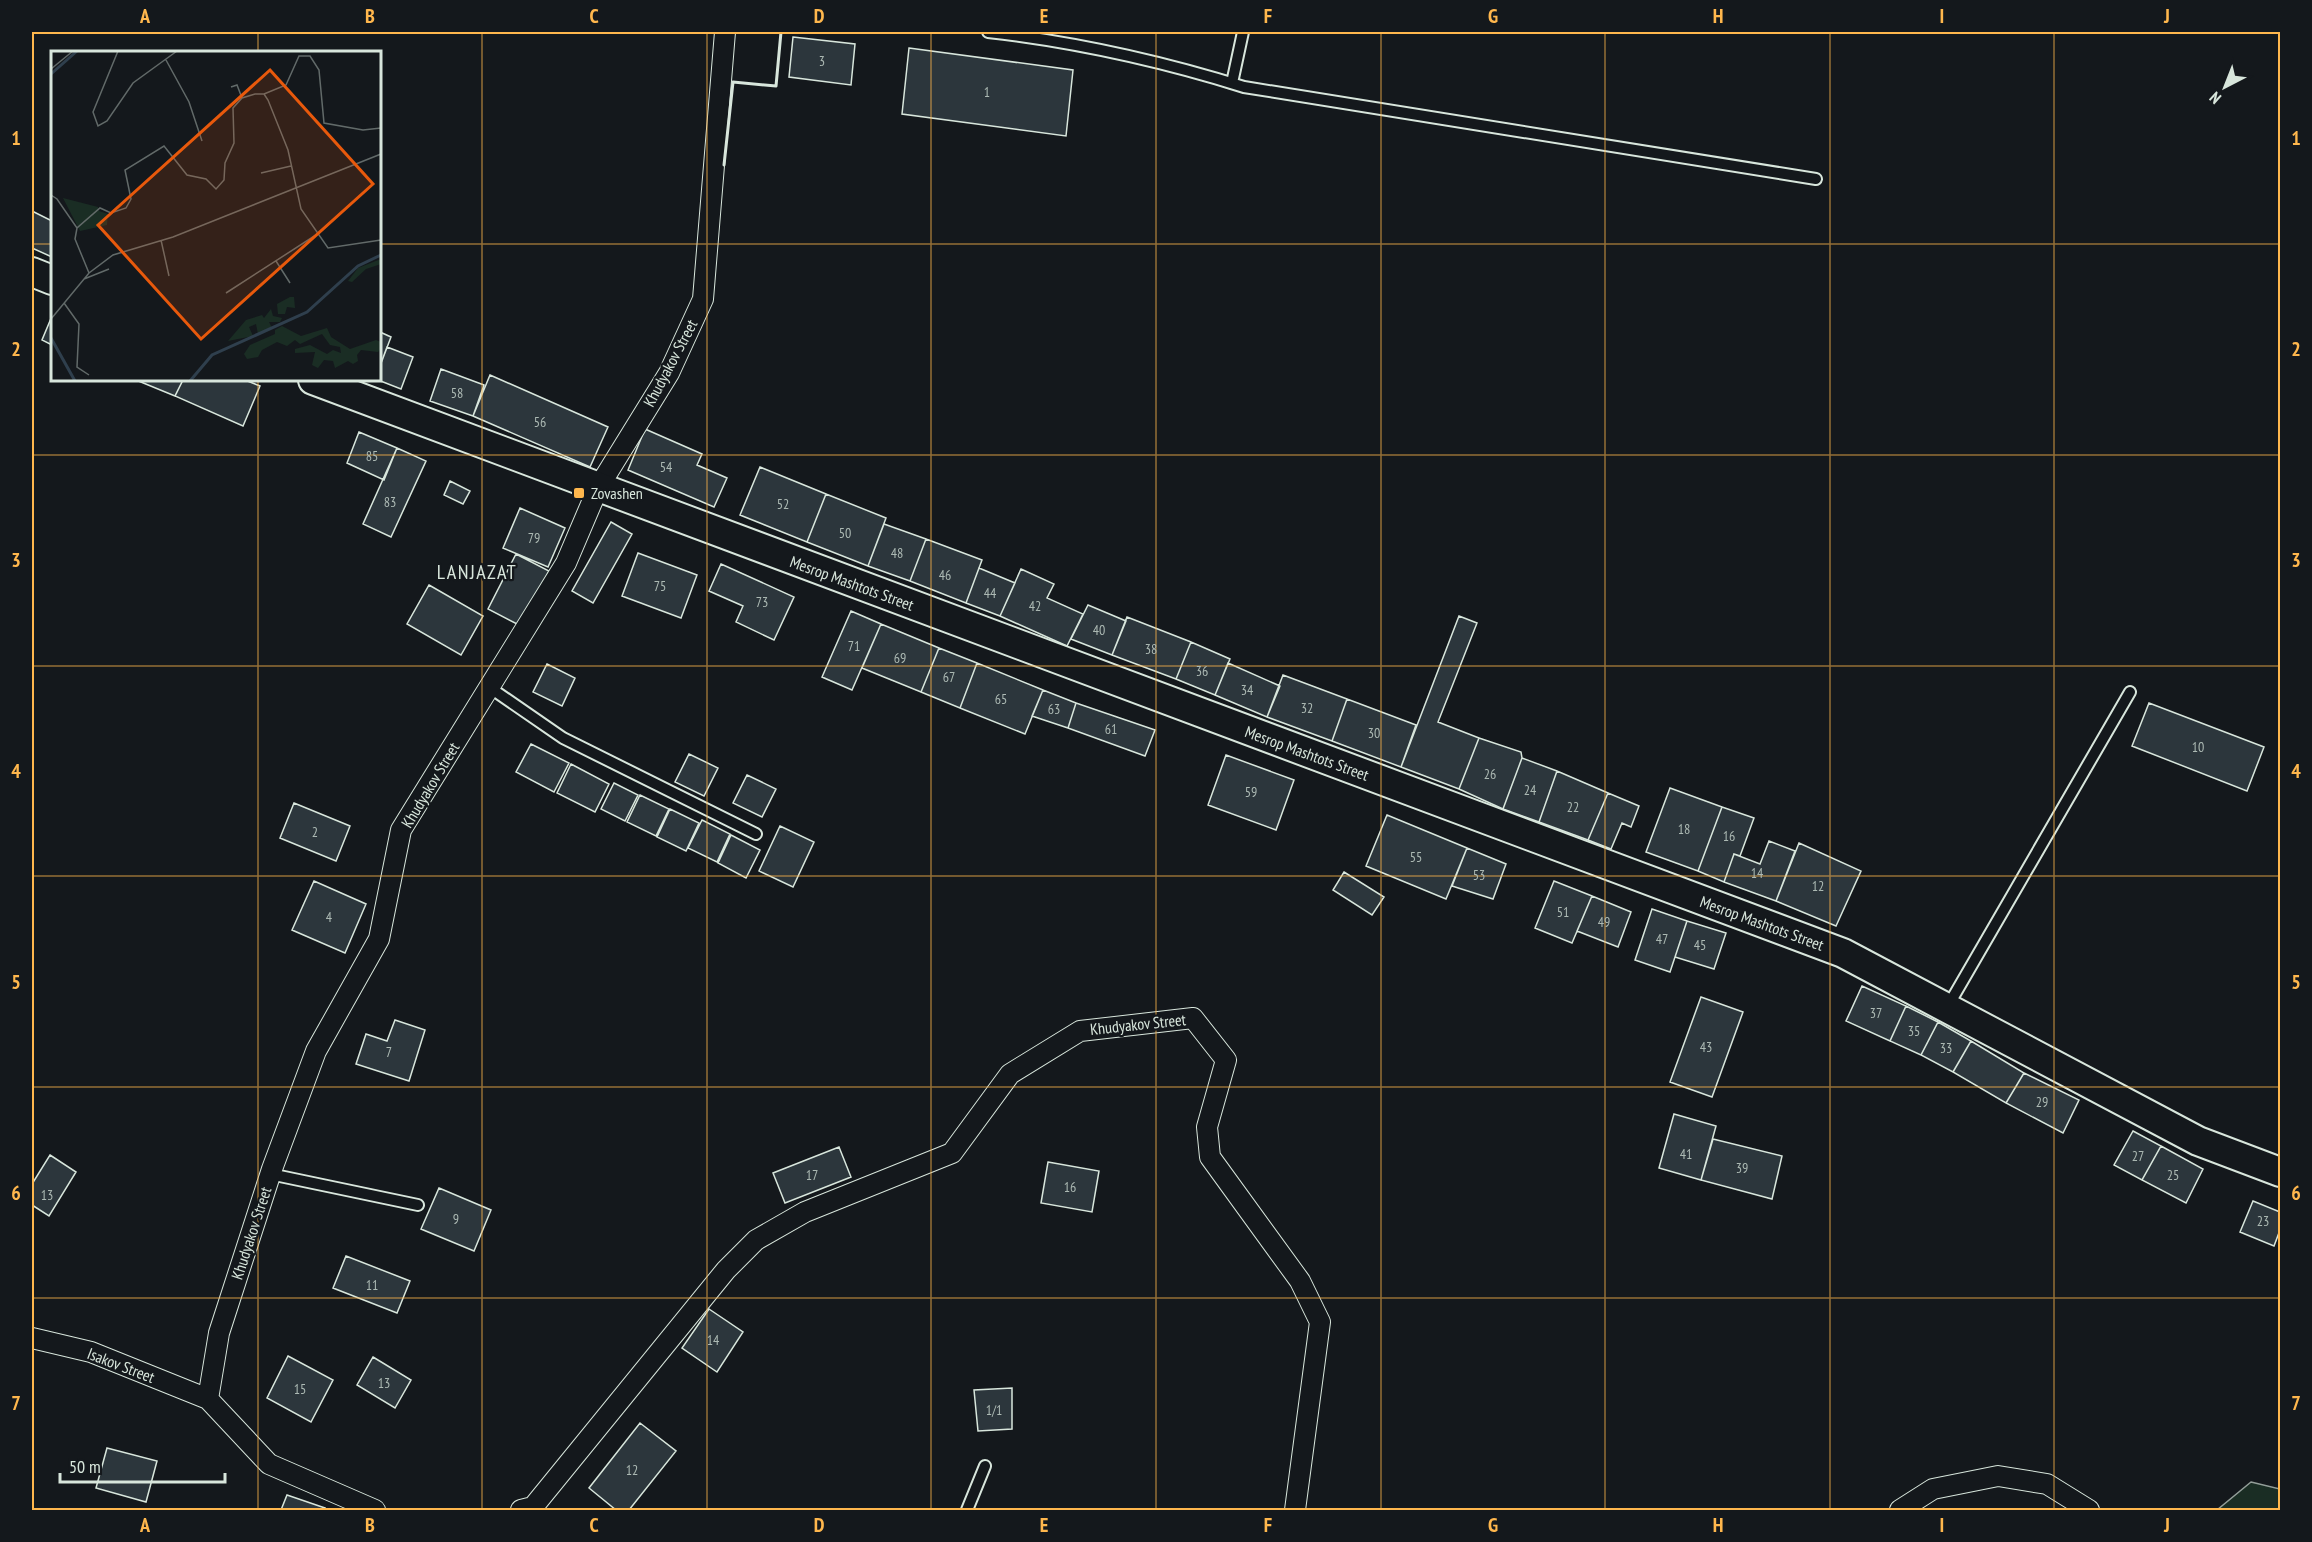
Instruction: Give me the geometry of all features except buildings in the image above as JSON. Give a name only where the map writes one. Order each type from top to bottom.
[{"type":"street","name":"Khudyakov Street","points":[[208,1399],[219,1333],[270,1174],[316,1051],[379,939],[401,830],[566,563],[598,488],[669,373],[703,299],[725,32]]},
{"type":"street","points":[[32,272],[51,280]]},
{"type":"street","name":"Mesrop Mashtots Street","points":[[316,381],[1843,953],[2199,1141],[2280,1173]]},
{"type":"street","name":"Khudyakov Street","points":[[521,1510],[533,1507],[726,1270],[756,1240],[805,1212],[952,1153],[1010,1074],[1080,1031],[1193,1018],[1226,1060],[1207,1127],[1209,1157],[1300,1281],[1320,1322],[1295,1510]]},
{"type":"street","name":"Isakov Street","points":[[32,1338],[91,1352],[208,1399]]},
{"type":"street","points":[[208,1399],[269,1464],[375,1510]]},
{"type":"street","points":[[1900,1510],[1933,1489],[1998,1476],[2047,1484],[2089,1510]]},
{"type":"lane","points":[[988,32],[1048,39],[1190,70],[1256,89],[1816,179]]},
{"type":"lane","points":[[1232,83],[1243,32]]},
{"type":"lane","points":[[489,687],[563,738],[756,834]]},
{"type":"lane","points":[[1946,1009],[2130,692]]},
{"type":"lane","points":[[270,1174],[418,1205]]},
{"type":"lane","points":[[967,1510],[985,1466]]},
{"type":"green space","points":[[2251,1482],[2280,1489],[2280,1510],[2217,1510]]},
{"type":"wall","points":[[724,165],[733,82],[776,86],[781,32]]},
{"type":"place","name":"Zovashen","points":[[579,493]]},
{"type":"district","name":"LANJAZAT","points":[[477,572]]}]
